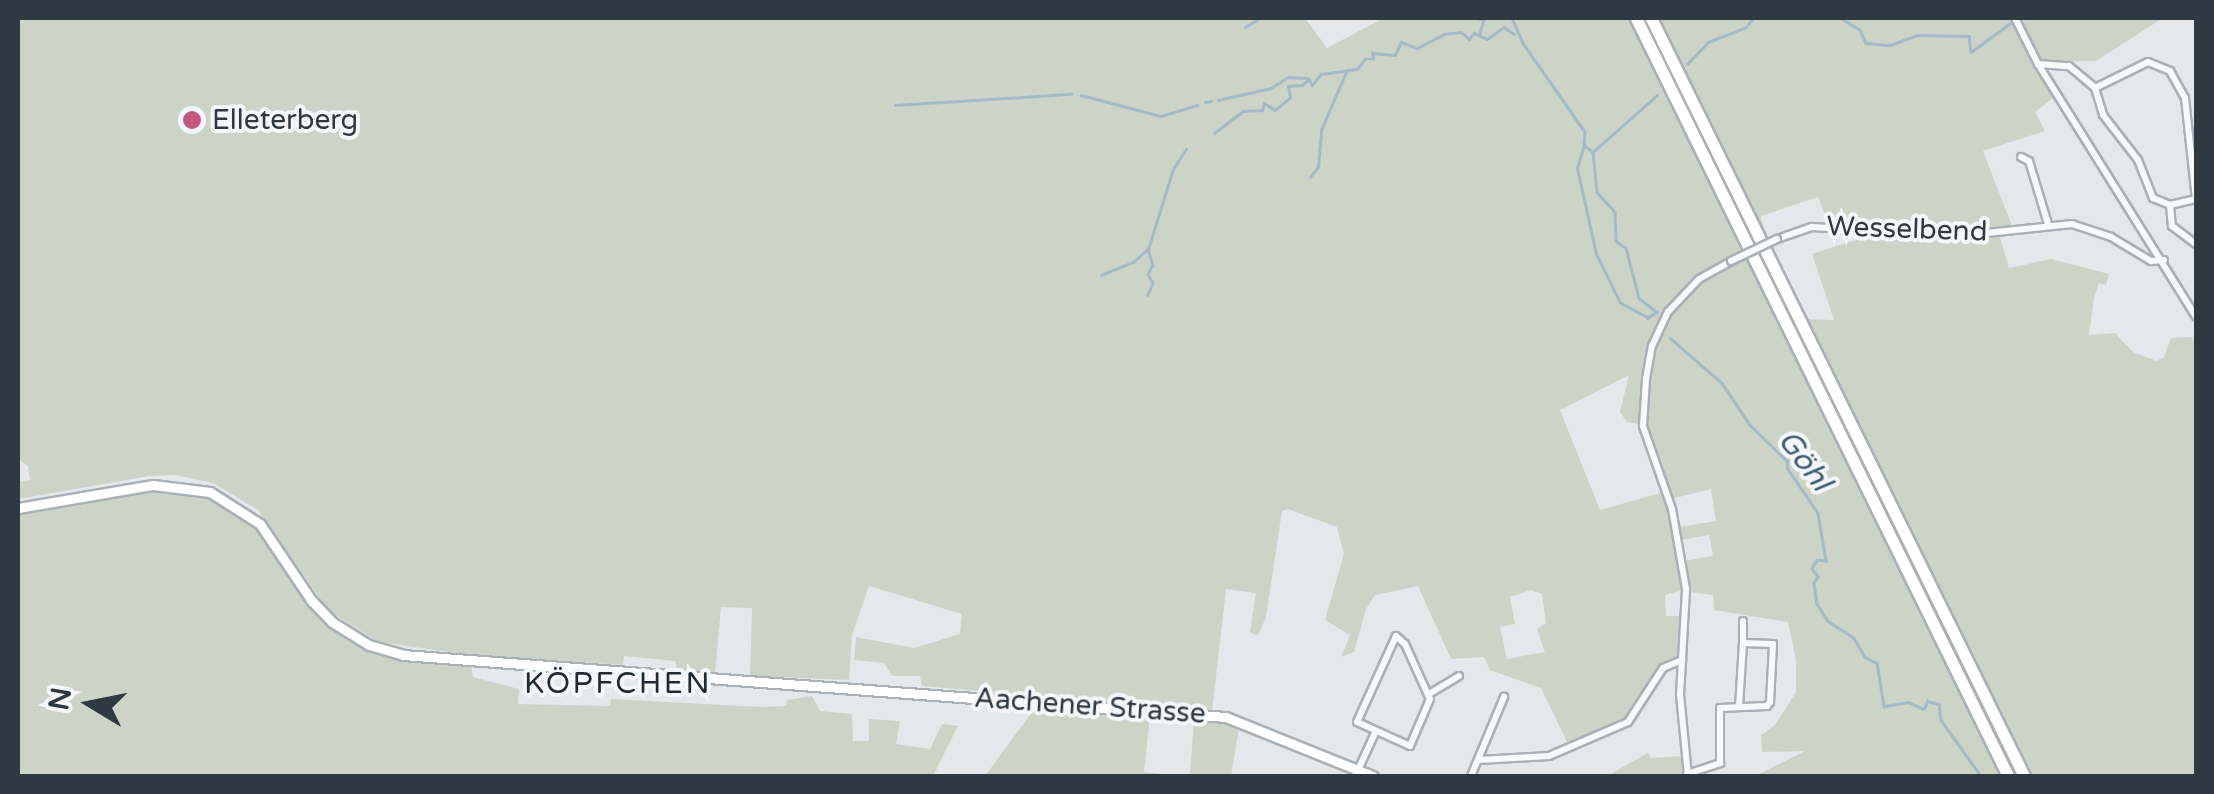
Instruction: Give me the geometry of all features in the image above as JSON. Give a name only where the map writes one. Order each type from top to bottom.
[{"type":"highway","points":[[1636,18],[2008,776]]},
{"type":"highway","points":[[1651,18],[2024,776]]},
{"type":"main road","name":"Aachener Strasse","points":[[18,508],[153,484],[193,487],[228,500],[252,516],[318,609],[368,645],[434,658],[1226,716],[1373,776]]},
{"type":"street","points":[[2016,18],[2038,64],[2164,260],[2196,317]]},
{"type":"street","points":[[2038,64],[2069,66],[2094,88],[2103,115],[2138,160],[2153,198],[2170,204],[2196,199],[2194,145],[2185,98],[2166,66],[2155,62],[2140,64],[2094,88]]},
{"type":"street","points":[[2022,157],[2029,161],[2048,224]]},
{"type":"street","points":[[2170,204],[2172,226],[2196,244]]},
{"type":"street","name":"Wesselbend","points":[[1688,775],[1681,712],[1686,589],[1672,509],[1643,426],[1652,346],[1668,312],[1698,279],[1777,239],[1812,227],[1958,236],[2048,224],[2093,228],[2151,261],[2164,260]]},
{"type":"street","points":[[1739,707],[1743,621]]},
{"type":"street","points":[[1396,636],[1405,644],[1429,694],[1430,706],[1413,744],[1374,733],[1357,722],[1396,636]]},
{"type":"street","points":[[1688,775],[1720,763],[1720,708],[1767,706],[1771,695],[1772,644],[1743,643]]},
{"type":"street","points":[[1479,760],[1549,756],[1628,722],[1663,668],[1682,660]]},
{"type":"street","points":[[1429,694],[1460,676]]},
{"type":"street","points":[[1472,776],[1504,696]]},
{"type":"street","points":[[1358,770],[1374,733]]},
{"type":"shaded area","points":[[18,18],[1305,18],[1327,48],[1384,18],[1630,18],[2003,776],[1755,776],[1805,751],[1762,752],[1761,735],[1775,725],[1796,692],[1796,660],[1788,622],[1714,610],[1713,595],[1689,592],[1684,561],[1713,556],[1709,535],[1681,540],[1679,527],[1716,521],[1711,489],[1671,499],[1648,426],[1627,422],[1620,412],[1629,375],[1560,410],[1600,510],[1664,492],[1683,590],[1665,595],[1666,616],[1684,616],[1680,664],[1663,670],[1632,718],[1568,744],[1541,688],[1490,670],[1484,657],[1451,659],[1418,586],[1375,595],[1366,609],[1354,652],[1341,657],[1350,635],[1325,620],[1344,554],[1337,527],[1288,509],[1282,511],[1266,617],[1258,636],[1250,632],[1256,593],[1226,589],[1212,712],[922,686],[920,676],[892,676],[884,663],[854,660],[856,637],[914,648],[960,634],[962,614],[869,586],[852,635],[849,680],[750,676],[752,608],[721,607],[715,674],[632,669],[677,668],[675,661],[624,656],[623,665],[470,655],[379,642],[329,611],[258,510],[213,483],[176,475],[149,476],[18,499],[18,482],[30,480],[28,466],[18,459]],"holes":[[[1531,590],[1542,594],[1546,623],[1537,629],[1545,652],[1507,659],[1500,627],[1515,624],[1510,597]]]},
{"type":"shaded area","points":[[1638,18],[1648,18],[2002,746],[1985,723]]},
{"type":"shaded area","points":[[1657,18],[2163,18],[2096,61],[2030,62],[2053,98],[2035,112],[2045,131],[1983,151],[2014,231],[1999,234],[2009,268],[2051,259],[2109,274],[2106,285],[2099,283],[2094,298],[2089,335],[2115,333],[2133,352],[2157,361],[2164,357],[2171,338],[2192,337],[2196,346],[2196,776],[2033,776],[1805,319],[1834,320],[1812,254],[1868,236],[1832,232],[1818,197],[1761,216],[1766,240]]},
{"type":"shaded area","points":[[151,487],[210,495],[250,518],[337,630],[353,640],[370,649],[471,664],[473,677],[519,689],[518,704],[610,706],[611,699],[762,707],[786,706],[787,700],[812,696],[820,711],[852,714],[853,741],[869,741],[869,719],[900,721],[896,744],[930,749],[942,724],[958,726],[933,776],[18,776],[18,511],[59,508]]},
{"type":"shaded area","points":[[1035,708],[1150,716],[1144,772],[1182,776],[985,776]]},
{"type":"shaded area","points":[[1194,720],[1240,723],[1231,776],[1190,776]]},
{"type":"shaded area","points":[[1648,753],[1651,758],[1681,756],[1686,776],[1607,776]]},
{"type":"waterway","name":"Göhl","points":[[1245,27],[1260,18]]},
{"type":"waterway","name":"Göhl","points":[[1477,18],[1484,20],[1480,34]]},
{"type":"waterway","name":"Göhl","points":[[1512,18],[1523,43],[1585,132],[1584,145],[1593,152],[1597,192],[1615,212],[1616,241],[1626,248],[1639,298],[1657,312],[1648,318],[1620,303],[1596,254],[1577,168],[1584,145]]},
{"type":"waterway","name":"Göhl","points":[[1748,24],[1754,18]]},
{"type":"waterway","name":"Göhl","points":[[1841,18],[1860,30],[1866,43],[1890,45],[1917,35],[1969,36],[1971,52],[2013,21]]},
{"type":"waterway","name":"Göhl","points":[[1214,133],[1243,111],[1262,110],[1264,103],[1275,110],[1290,98],[1288,86],[1302,85],[1309,79],[1312,85],[1321,74],[1357,69],[1365,59],[1373,59],[1372,53],[1395,55],[1401,42],[1417,48],[1444,34],[1461,32],[1469,39],[1474,33],[1487,39],[1504,27],[1514,34]]},
{"type":"waterway","name":"Göhl","points":[[1687,64],[1708,42],[1746,27]]},
{"type":"waterway","name":"Göhl","points":[[1310,177],[1318,167],[1321,130],[1347,70]]},
{"type":"waterway","points":[[1218,100],[1271,88],[1288,77],[1306,78]]},
{"type":"waterway","points":[[895,105],[1072,94]]},
{"type":"waterway","points":[[1081,95],[1161,116],[1197,105]]},
{"type":"waterway","name":"Göhl","points":[[1594,151],[1657,95]]},
{"type":"waterway","points":[[1205,102],[1211,101]]},
{"type":"waterway","points":[[1101,275],[1133,262],[1148,249],[1173,169],[1186,149]]},
{"type":"waterway","points":[[1148,249],[1153,265],[1148,274],[1153,283],[1148,295]]},
{"type":"waterway","name":"Göhl","points":[[1670,338],[1722,383],[1750,425],[1787,461],[1788,469],[1818,513],[1826,561],[1817,560],[1812,568],[1818,577],[1814,583],[1817,604],[1828,621],[1854,638],[1865,657],[1877,663],[1884,706],[1908,702],[1924,709],[1927,701],[1939,704],[1941,720],[1981,776]]},
{"type":"place","name":"Elleterberg","points":[[192,120]]},
{"type":"district","name":"KÖPFCHEN","points":[[618,684]]}]
